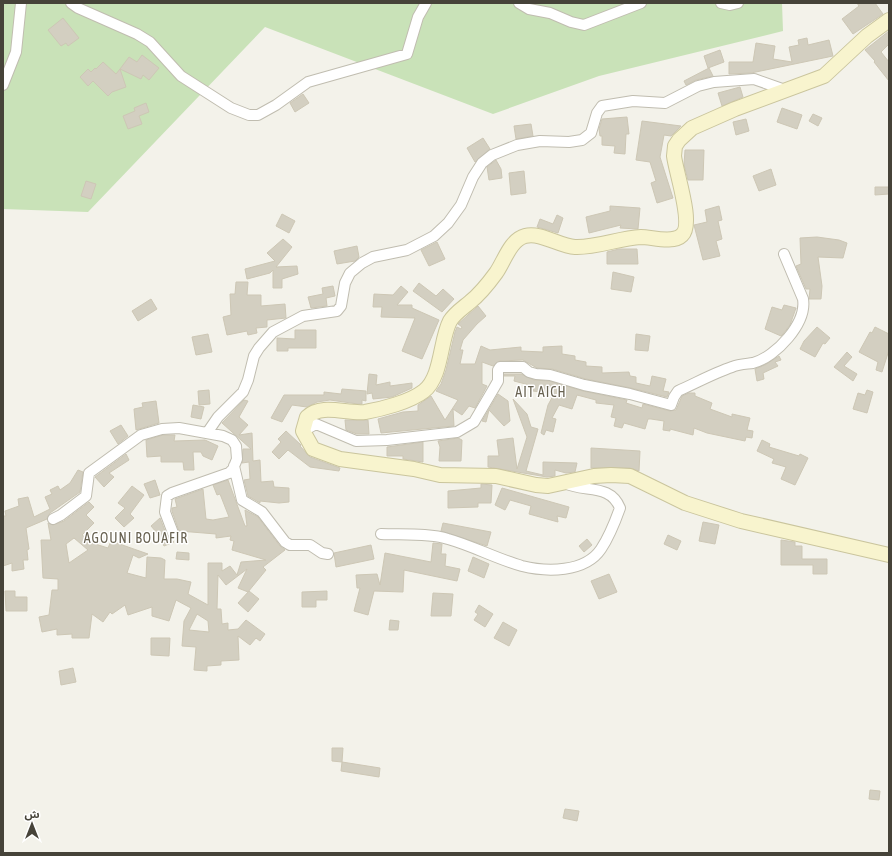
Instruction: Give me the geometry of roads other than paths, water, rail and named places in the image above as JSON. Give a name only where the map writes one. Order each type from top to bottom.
[{"type":"main road","points":[[889,20],[867,36],[824,76],[785,90],[692,128],[679,140],[675,146],[674,156],[687,215],[686,227],[681,236],[674,239],[642,237],[623,238],[580,247],[566,245],[534,236],[523,237],[515,243],[488,284],[451,319],[446,329],[437,368],[425,391],[390,406],[364,412],[319,410],[307,417],[303,431],[313,449],[340,459],[414,469],[440,475],[496,476],[536,485],[548,486],[594,476],[611,474],[630,476],[685,503],[740,521],[889,555]]},
{"type":"street","points":[[3,85],[16,52],[21,3]]},
{"type":"street","points":[[71,3],[78,8],[137,34],[150,42],[186,79],[231,108],[249,115],[258,115],[276,105],[308,82],[407,54],[418,17],[426,3]]},
{"type":"street","points":[[519,3],[529,9],[550,13],[571,22],[584,25],[641,3]]},
{"type":"street","points":[[721,3],[730,5],[738,3]]},
{"type":"street","points":[[207,433],[218,417],[243,392],[248,380],[254,356],[273,332],[303,316],[337,311],[341,306],[345,284],[350,273],[362,263],[373,257],[407,250],[434,236],[461,205],[473,177],[482,163],[492,155],[517,146],[540,141],[569,142],[582,140],[591,133],[597,113],[602,106],[633,101],[665,103],[698,86],[714,82],[754,78],[785,90]]},
{"type":"street","points":[[303,431],[316,424],[356,441],[387,440],[457,432],[474,422],[498,381],[498,370],[500,367],[505,366],[524,367],[529,372],[536,374],[550,375],[584,385],[630,394],[671,405],[678,391],[732,367],[754,362],[785,343],[793,332],[804,306],[803,299],[784,254]]},
{"type":"street","points":[[53,519],[62,515],[86,496],[89,473],[141,435],[162,429],[173,428],[223,436],[232,440],[236,446],[236,459],[234,466],[229,473],[167,496],[165,512],[173,533]]},
{"type":"street","points":[[234,466],[242,500],[258,508],[285,542],[290,545],[310,545],[322,553],[328,554]]},
{"type":"street","points":[[381,534],[446,538],[523,566],[550,569],[568,568],[580,565],[591,559],[601,550],[620,508],[617,499],[596,488],[572,486],[566,483]]},
{"type":"district","name":"AIT AICH","points":[[541,392]]},
{"type":"district","name":"AGOUNI BOUAFIR","points":[[136,538]]}]
